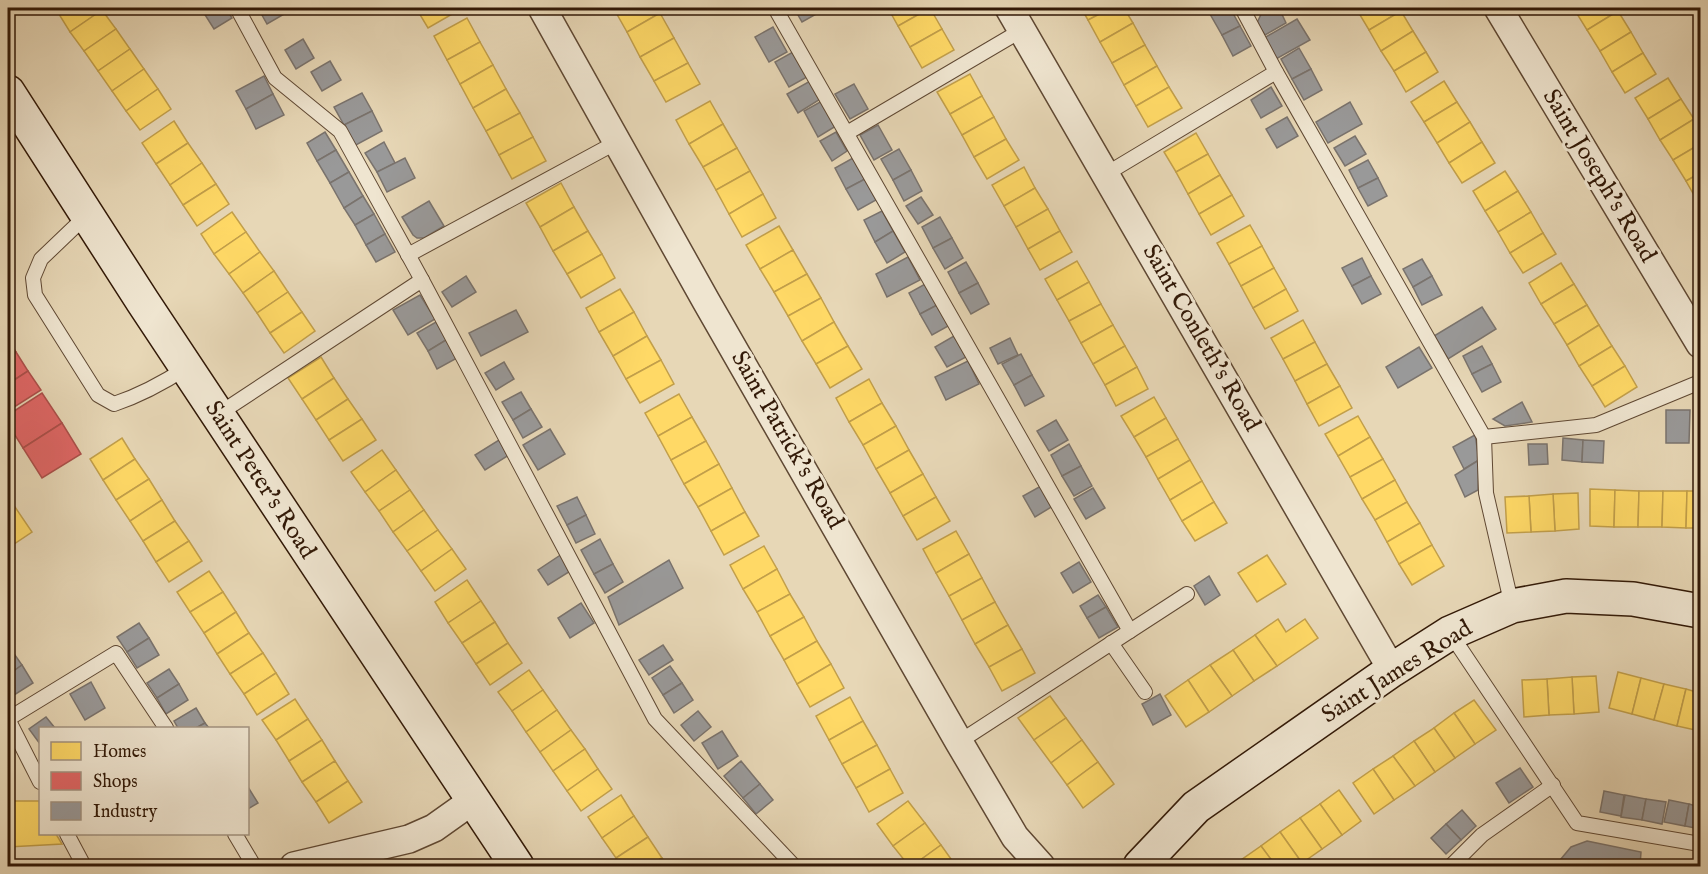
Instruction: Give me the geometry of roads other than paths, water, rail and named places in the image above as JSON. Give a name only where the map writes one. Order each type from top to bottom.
[{"type":"main road","name":"Saint Peter's Road","points":[[8,92],[186,368],[517,867]]},
{"type":"main road","name":"Saint James Road","points":[[1140,867],[1196,807],[1392,670],[1450,633],[1512,606],[1566,596],[1633,599],[1701,612]]},
{"type":"street","name":"Saint Patrick's Road","points":[[542,8],[959,742],[1015,837],[1041,867]]},
{"type":"street","name":"Saint Joseph's Road","points":[[1498,8],[1701,344]]},
{"type":"street","name":"Saint Conleth's Road","points":[[1015,19],[1392,670]]},
{"type":"street","points":[[294,867],[409,839],[434,828],[472,801]]},
{"type":"lane","points":[[237,8],[275,78],[340,131],[656,719],[795,867]]},
{"type":"lane","points":[[775,8],[1130,631]]},
{"type":"lane","points":[[1242,8],[1276,72],[1484,437],[1485,493],[1512,606]]},
{"type":"lane","points":[[847,133],[1015,19]]},
{"type":"lane","points":[[1106,174],[1276,72]]},
{"type":"lane","points":[[408,255],[617,141]]},
{"type":"lane","points":[[87,215],[41,259],[33,278],[35,295],[98,395],[114,404],[151,390],[186,368]]},
{"type":"lane","points":[[217,415],[422,280]]},
{"type":"lane","points":[[1484,437],[1596,425],[1701,382]]},
{"type":"lane","points":[[959,742],[1187,594]]},
{"type":"lane","points":[[1450,633],[1577,823],[1701,844]]},
{"type":"lane","points":[[1111,644],[1145,692]]},
{"type":"lane","points":[[39,780],[8,719],[116,653],[165,727]]},
{"type":"lane","points":[[1451,867],[1482,835],[1553,786]]},
{"type":"lane","points":[[68,835],[84,867]]},
{"type":"lane","points":[[236,835],[254,867]]}]
